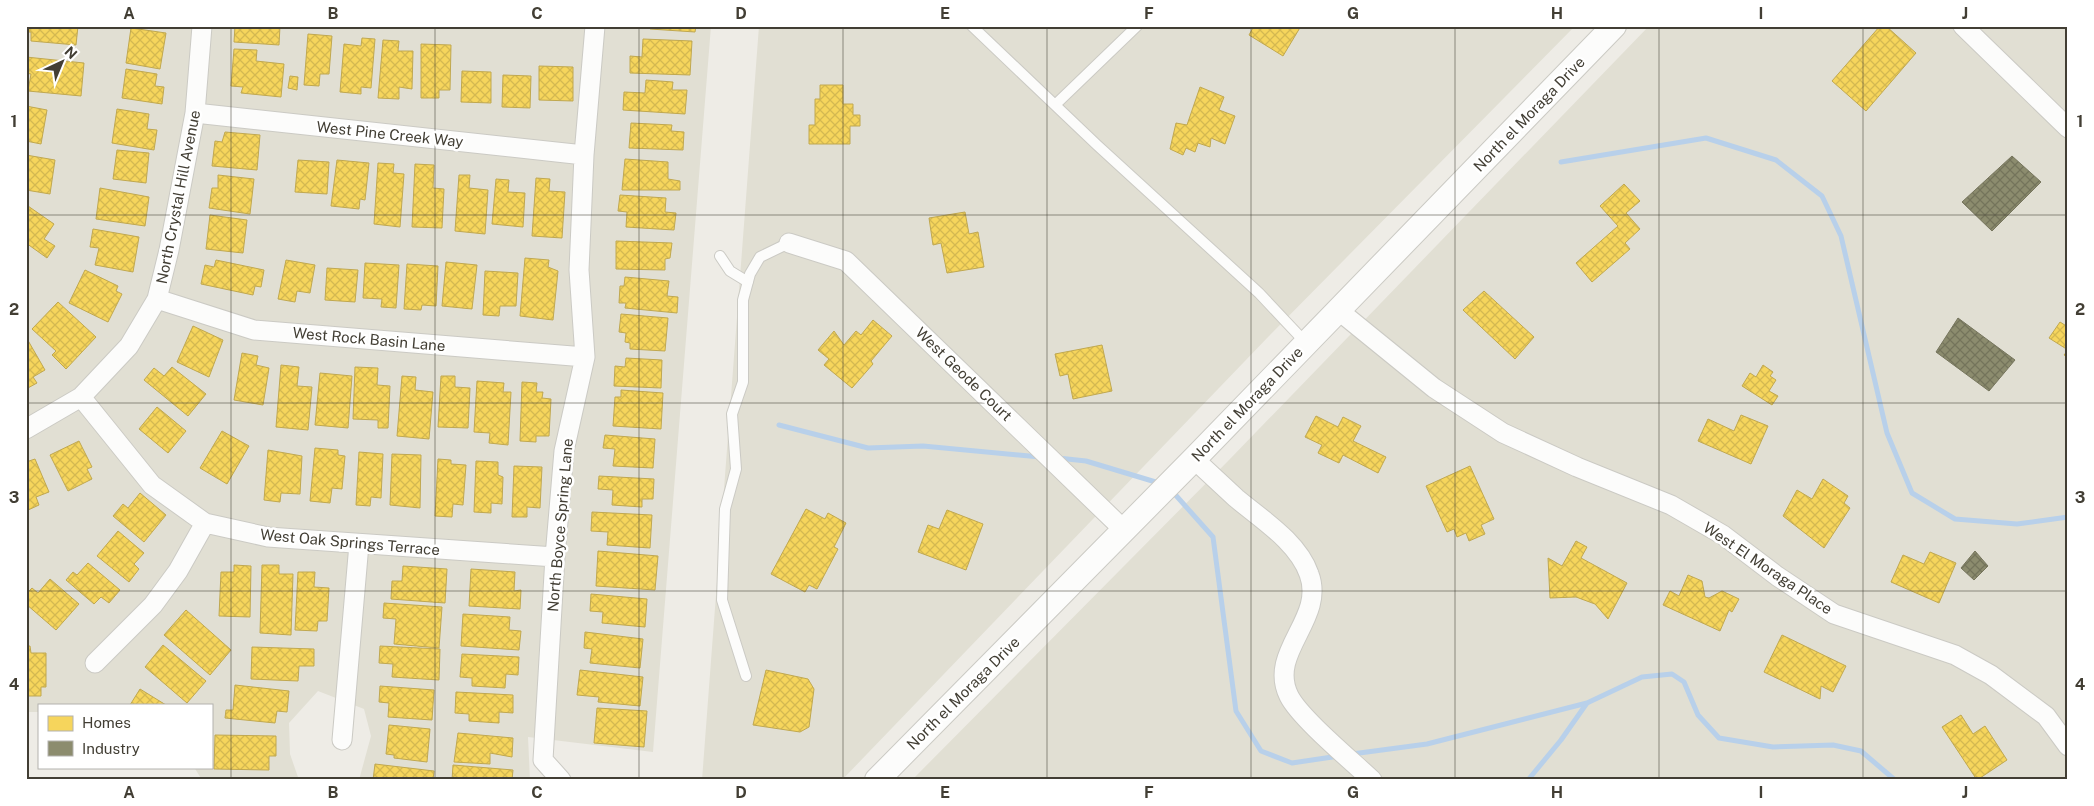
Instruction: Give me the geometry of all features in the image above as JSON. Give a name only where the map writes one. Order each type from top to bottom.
[{"type":"street","name":"North Crystal Hill Avenue","points":[[26,428],[81,396],[128,346],[157,299],[169,250],[195,113],[202,26]]},
{"type":"street","name":"North Boyce Spring Lane","points":[[561,780],[543,760],[555,557],[564,450],[585,357],[579,270],[584,155],[594,26]]},
{"type":"street","name":"North el Moraga Drive","points":[[877,780],[1194,459],[1614,26]]},
{"type":"street","points":[[1963,26],[2068,128]]},
{"type":"street","name":"West Pine Creek Way","points":[[195,113],[584,155]]},
{"type":"street","name":"West Geode Court","points":[[788,243],[846,261],[1124,530]]},
{"type":"street","name":"West Rock Basin Lane","points":[[157,299],[254,330],[585,357]]},
{"type":"street","name":"West El Moraga Place","points":[[1338,310],[1434,388],[1503,433],[1577,467],[1671,505],[1722,535],[1834,614],[1955,655],[1991,675],[2046,716],[2068,746]]},
{"type":"street","name":"West Oak Springs Terrace","points":[[81,396],[152,485],[205,523],[268,537],[555,557]]},
{"type":"street","points":[[1194,459],[1284,539],[1301,559],[1310,575],[1312,594],[1307,614],[1284,663],[1282,680],[1289,698],[1304,716],[1372,780]]},
{"type":"street","points":[[95,663],[153,604],[178,571],[205,523]]},
{"type":"street","points":[[342,740],[359,544]]},
{"type":"lane","points":[[972,26],[1259,293],[1306,343]]},
{"type":"lane","points":[[1055,105],[1137,26]]},
{"type":"lane","points":[[746,676],[722,600],[725,509],[736,468],[732,414],[743,382],[743,300],[748,282],[760,257],[788,243]]},
{"type":"lane","points":[[720,256],[730,271],[748,282]]},
{"type":"shaded area","points":[[26,26],[711,26],[653,752],[528,737],[530,780],[359,780],[371,736],[364,709],[318,691],[289,723],[290,754],[299,780],[202,780],[195,768],[212,768],[212,704],[38,704],[38,712],[26,712]]},
{"type":"shaded area","points":[[759,26],[1575,26],[1269,336],[842,780],[702,780]]},
{"type":"shaded area","points":[[1649,26],[2068,26],[2068,780],[912,780],[1229,460]]},
{"type":"building: Homes","points":[[28,26],[78,26],[76,45],[31,41],[31,32],[28,32]]},
{"type":"building: Homes","points":[[235,26],[280,26],[279,45],[234,42]]},
{"type":"building: Homes","points":[[650,26],[696,26],[695,32],[650,29]]},
{"type":"building: Homes","points":[[1254,26],[1301,26],[1283,56],[1249,35]]},
{"type":"building: Homes","points":[[1880,26],[1886,26],[1916,53],[1866,111],[1832,81]]},
{"type":"building: Homes","points":[[131,28],[166,33],[160,69],[126,63]]},
{"type":"building: Homes","points":[[308,34],[332,36],[329,74],[320,74],[319,86],[304,85]]},
{"type":"building: Homes","points":[[362,38],[375,39],[371,88],[361,87],[361,94],[340,92],[344,44],[361,46]]},
{"type":"building: Homes","points":[[643,39],[692,41],[690,75],[630,73],[630,56],[642,57]]},
{"type":"building: Homes","points":[[383,40],[399,41],[398,51],[413,51],[412,89],[399,87],[399,99],[378,98]]},
{"type":"building: Homes","points":[[421,44],[451,45],[450,90],[439,90],[439,98],[421,98]]},
{"type":"building: Homes","points":[[234,49],[257,50],[256,61],[284,64],[281,97],[241,93],[243,87],[231,86]]},
{"type":"building: Homes","points":[[26,57],[84,63],[81,96],[28,91],[31,74],[26,73]]},
{"type":"building: Homes","points":[[539,66],[573,67],[573,101],[539,100]]},
{"type":"building: Homes","points":[[126,69],[157,74],[155,86],[164,87],[162,104],[122,98]]},
{"type":"building: Homes","points":[[462,71],[491,72],[491,103],[461,102]]},
{"type":"building: Homes","points":[[503,75],[531,76],[530,108],[502,107]]},
{"type":"building: Homes","points":[[290,76],[298,77],[297,90],[288,88]]},
{"type":"building: Homes","points":[[646,80],[673,82],[672,90],[687,90],[685,114],[623,110],[624,92],[645,93]]},
{"type":"building: Homes","points":[[820,85],[843,85],[843,104],[853,104],[853,115],[860,115],[860,126],[850,126],[850,144],[809,144],[809,125],[815,125],[815,99],[820,99]]},
{"type":"building: Homes","points":[[1200,87],[1224,97],[1219,110],[1235,116],[1225,144],[1211,138],[1210,147],[1198,143],[1195,152],[1186,148],[1183,155],[1170,149],[1176,123],[1187,125]]},
{"type":"building: Homes","points":[[26,106],[47,110],[41,144],[26,141]]},
{"type":"building: Homes","points":[[117,109],[149,114],[147,129],[157,130],[154,150],[112,143]]},
{"type":"building: Homes","points":[[631,123],[672,125],[671,131],[684,132],[683,150],[629,148]]},
{"type":"building: Homes","points":[[225,132],[260,135],[257,170],[212,166],[215,141],[222,142]]},
{"type":"building: Homes","points":[[117,150],[149,153],[146,183],[113,179]]},
{"type":"building: Homes","points":[[26,155],[55,160],[50,194],[26,190]]},
{"type":"building: Homes","points":[[625,159],[668,162],[668,179],[680,181],[680,190],[622,190]]},
{"type":"building: Homes","points":[[298,160],[329,162],[327,194],[295,192]]},
{"type":"building: Homes","points":[[337,160],[369,163],[365,200],[360,199],[359,209],[331,206]]},
{"type":"building: Homes","points":[[378,163],[394,164],[393,173],[404,174],[400,227],[374,224]]},
{"type":"building: Homes","points":[[415,164],[434,165],[433,188],[444,189],[442,228],[412,227]]},
{"type":"building: Homes","points":[[218,175],[254,179],[250,214],[209,208],[212,188],[218,188]]},
{"type":"building: Homes","points":[[459,175],[470,175],[469,188],[488,190],[485,234],[455,231]]},
{"type":"building: Homes","points":[[536,178],[550,179],[549,191],[565,192],[562,238],[532,236]]},
{"type":"building: Homes","points":[[496,179],[509,180],[508,192],[525,193],[523,227],[492,224]]},
{"type":"building: Homes","points":[[1624,184],[1640,201],[1626,213],[1640,229],[1625,243],[1630,249],[1592,282],[1576,263],[1618,226],[1600,206]]},
{"type":"building: Homes","points":[[100,188],[149,197],[145,226],[96,219]]},
{"type":"building: Homes","points":[[620,195],[666,198],[665,212],[676,213],[674,230],[626,227],[627,212],[618,211]]},
{"type":"building: Homes","points":[[28,206],[54,224],[44,239],[55,246],[47,258],[26,243]]},
{"type":"building: Homes","points":[[965,212],[969,234],[978,232],[984,267],[947,273],[941,243],[933,245],[929,218]]},
{"type":"building: Homes","points":[[210,215],[247,220],[243,253],[206,249]]},
{"type":"building: Homes","points":[[93,229],[139,237],[133,272],[95,265],[99,248],[90,247]]},
{"type":"building: Homes","points":[[616,241],[672,243],[670,258],[665,259],[665,270],[616,269]]},
{"type":"building: Homes","points":[[525,258],[549,260],[548,267],[558,271],[553,320],[520,316]]},
{"type":"building: Homes","points":[[216,260],[264,270],[261,287],[255,286],[253,295],[201,284],[205,265],[214,267]]},
{"type":"building: Homes","points":[[286,260],[315,265],[310,293],[297,291],[295,302],[278,299]]},
{"type":"building: Homes","points":[[446,262],[477,265],[472,309],[442,306]]},
{"type":"building: Homes","points":[[365,263],[399,265],[396,308],[381,307],[382,299],[363,298]]},
{"type":"building: Homes","points":[[407,264],[438,266],[436,306],[422,305],[421,310],[404,309]]},
{"type":"building: Homes","points":[[327,268],[358,270],[355,302],[325,300]]},
{"type":"building: Homes","points":[[85,270],[118,286],[116,291],[122,294],[108,322],[69,303]]},
{"type":"building: Homes","points":[[485,271],[518,273],[516,306],[500,306],[499,316],[483,315]]},
{"type":"building: Homes","points":[[625,277],[669,281],[667,296],[678,297],[677,313],[625,308],[626,303],[619,303],[620,286],[624,286]]},
{"type":"building: Homes","points":[[1484,291],[1534,337],[1515,359],[1463,310]]},
{"type":"building: Homes","points":[[58,302],[96,337],[66,369],[52,355],[56,351],[32,329]]},
{"type":"building: Homes","points":[[621,314],[668,318],[665,351],[630,349],[630,343],[625,342],[626,333],[619,332]]},
{"type":"building: Homes","points":[[873,320],[892,336],[871,361],[873,364],[852,388],[824,365],[829,359],[818,350],[834,331],[844,345],[856,331],[861,335]]},
{"type":"building: Homes","points":[[2060,322],[2068,327],[2068,350],[2049,338]]},
{"type":"building: Homes","points":[[193,326],[223,340],[209,377],[177,362]]},
{"type":"building: Homes","points":[[26,337],[45,370],[33,377],[37,383],[26,389]]},
{"type":"building: Homes","points":[[1102,345],[1112,391],[1073,399],[1068,374],[1060,376],[1055,354]]},
{"type":"building: Homes","points":[[242,353],[258,356],[256,365],[269,368],[263,405],[234,400]]},
{"type":"building: Homes","points":[[626,358],[662,360],[661,388],[614,386],[615,366],[625,367]]},
{"type":"building: Homes","points":[[281,365],[299,367],[297,386],[312,387],[308,430],[276,427]]},
{"type":"building: Homes","points":[[1763,365],[1773,372],[1770,376],[1776,380],[1769,391],[1778,396],[1772,405],[1742,386],[1750,373],[1756,377]]},
{"type":"building: Homes","points":[[172,367],[206,394],[188,416],[144,380],[154,368],[164,376]]},
{"type":"building: Homes","points":[[355,367],[378,368],[377,385],[390,386],[388,428],[378,428],[378,420],[353,419]]},
{"type":"building: Homes","points":[[320,373],[352,376],[348,428],[315,425]]},
{"type":"building: Homes","points":[[402,376],[416,377],[415,390],[433,392],[429,439],[397,436]]},
{"type":"building: Homes","points":[[441,376],[455,376],[455,387],[470,388],[468,428],[438,427]]},
{"type":"building: Homes","points":[[477,381],[504,383],[503,392],[511,392],[508,445],[489,443],[490,433],[474,432]]},
{"type":"building: Homes","points":[[522,382],[537,383],[536,392],[543,392],[542,398],[551,399],[549,436],[536,436],[536,442],[520,441]]},
{"type":"building: Homes","points":[[621,390],[663,393],[661,429],[613,426],[615,397],[621,397]]},
{"type":"building: Homes","points":[[157,407],[186,431],[168,453],[139,429]]},
{"type":"building: Homes","points":[[1741,415],[1768,426],[1751,464],[1698,441],[1708,419],[1734,431]]},
{"type":"building: Homes","points":[[1316,416],[1338,427],[1343,417],[1361,426],[1353,441],[1386,457],[1378,473],[1343,455],[1339,463],[1318,453],[1322,445],[1305,437]]},
{"type":"building: Homes","points":[[222,431],[249,446],[227,484],[200,468]]},
{"type":"building: Homes","points":[[605,435],[655,439],[653,468],[613,466],[615,449],[603,448]]},
{"type":"building: Homes","points":[[79,441],[92,467],[87,469],[92,479],[68,491],[50,455]]},
{"type":"building: Homes","points":[[315,448],[338,450],[338,455],[345,456],[342,489],[332,488],[330,503],[310,501]]},
{"type":"building: Homes","points":[[268,450],[302,456],[300,494],[281,493],[280,502],[264,500]]},
{"type":"building: Homes","points":[[359,452],[383,454],[381,498],[371,497],[370,506],[356,505]]},
{"type":"building: Homes","points":[[392,454],[421,455],[420,508],[390,505]]},
{"type":"building: Homes","points":[[35,459],[49,492],[36,497],[39,505],[26,511],[26,462]]},
{"type":"building: Homes","points":[[438,459],[451,460],[451,464],[466,465],[463,505],[453,504],[452,517],[435,516]]},
{"type":"building: Homes","points":[[476,461],[498,462],[498,475],[503,477],[502,504],[491,503],[491,513],[474,512]]},
{"type":"building: Homes","points":[[514,466],[542,467],[540,508],[527,507],[527,517],[512,517]]},
{"type":"building: Homes","points":[[1470,466],[1494,519],[1481,525],[1485,534],[1469,541],[1466,533],[1457,537],[1454,529],[1447,532],[1426,486]]},
{"type":"building: Homes","points":[[599,476],[654,479],[653,499],[642,499],[642,507],[612,505],[613,490],[598,489]]},
{"type":"building: Homes","points":[[1823,479],[1848,496],[1844,503],[1850,508],[1824,548],[1783,516],[1797,490],[1812,499]]},
{"type":"building: Homes","points":[[140,493],[166,515],[144,542],[113,516],[123,504],[128,508]]},
{"type":"building: Homes","points":[[806,509],[825,519],[828,513],[846,523],[834,547],[838,549],[817,589],[809,585],[805,592],[771,574]]},
{"type":"building: Homes","points":[[947,510],[983,524],[966,570],[918,552],[928,525],[939,529]]},
{"type":"building: Homes","points":[[592,512],[652,515],[650,548],[607,545],[608,532],[591,531]]},
{"type":"building: Homes","points":[[118,531],[144,553],[134,564],[139,569],[129,582],[97,556]]},
{"type":"building: Homes","points":[[1576,541],[1587,547],[1581,558],[1627,583],[1608,619],[1595,604],[1576,597],[1550,598],[1548,558],[1562,566]]},
{"type":"building: Homes","points":[[598,551],[658,556],[655,590],[596,586]]},
{"type":"building: Homes","points":[[1930,552],[1956,563],[1939,603],[1891,582],[1903,555],[1924,564]]},
{"type":"building: Homes","points":[[88,563],[120,590],[109,603],[101,597],[94,604],[66,580],[73,572],[77,575]]},
{"type":"building: Homes","points":[[234,565],[251,566],[250,617],[219,616],[221,572],[234,572]]},
{"type":"building: Homes","points":[[262,565],[279,565],[279,574],[293,574],[291,635],[260,633]]},
{"type":"building: Homes","points":[[403,566],[447,569],[445,603],[391,599],[392,581],[402,581]]},
{"type":"building: Homes","points":[[471,569],[515,572],[514,591],[521,590],[520,609],[469,606]]},
{"type":"building: Homes","points":[[298,572],[315,572],[314,587],[329,588],[327,621],[318,621],[317,631],[295,630]]},
{"type":"building: Homes","points":[[1688,575],[1702,581],[1705,597],[1709,598],[1722,591],[1739,599],[1732,612],[1729,610],[1720,631],[1663,605],[1670,591],[1679,596]]},
{"type":"building: Homes","points":[[50,579],[79,604],[56,630],[26,604],[26,594],[32,588],[38,593]]},
{"type":"building: Homes","points":[[591,594],[647,599],[645,627],[602,623],[603,612],[590,611]]},
{"type":"building: Homes","points":[[384,603],[442,607],[439,648],[394,644],[396,619],[383,618]]},
{"type":"building: Homes","points":[[186,610],[231,650],[210,675],[164,635]]},
{"type":"building: Homes","points":[[463,614],[510,617],[509,630],[521,631],[519,650],[461,646]]},
{"type":"building: Homes","points":[[585,632],[643,639],[640,668],[590,663],[592,649],[584,648]]},
{"type":"building: Homes","points":[[1782,635],[1846,666],[1833,692],[1821,686],[1820,699],[1764,672]]},
{"type":"building: Homes","points":[[163,645],[206,681],[187,703],[145,667]]},
{"type":"building: Homes","points":[[26,646],[30,646],[31,653],[46,653],[46,687],[41,687],[41,696],[26,696]]},
{"type":"building: Homes","points":[[380,646],[440,649],[439,680],[392,677],[393,664],[379,663]]},
{"type":"building: Homes","points":[[252,647],[314,649],[314,666],[299,666],[298,681],[251,679]]},
{"type":"building: Homes","points":[[462,654],[519,657],[518,675],[506,674],[505,688],[472,686],[472,678],[460,677]]},
{"type":"building: Homes","points":[[580,670],[643,677],[640,706],[598,702],[599,697],[577,695]]},
{"type":"building: Homes","points":[[766,670],[808,679],[814,689],[809,727],[800,732],[753,725]]},
{"type":"building: Homes","points":[[235,685],[289,691],[287,712],[277,711],[275,723],[225,718],[226,710],[233,710]]},
{"type":"building: Homes","points":[[380,686],[434,690],[432,720],[388,717],[389,703],[379,702]]},
{"type":"building: Homes","points":[[140,689],[164,704],[131,704]]},
{"type":"building: Homes","points":[[456,692],[513,695],[513,713],[499,712],[499,723],[469,721],[469,714],[455,713]]},
{"type":"building: Homes","points":[[597,708],[647,711],[644,747],[594,743]]},
{"type":"building: Homes","points":[[1961,715],[1973,734],[1985,726],[2007,760],[1977,780],[1942,727]]},
{"type":"building: Homes","points":[[389,725],[430,729],[427,762],[394,758],[394,755],[386,754]]},
{"type":"building: Homes","points":[[458,733],[513,738],[512,757],[490,753],[490,764],[454,762]]},
{"type":"building: Homes","points":[[215,735],[276,736],[276,756],[269,756],[269,770],[214,769]]},
{"type":"building: Homes","points":[[375,764],[434,771],[433,780],[373,780]]},
{"type":"building: Homes","points":[[453,765],[513,770],[512,780],[452,780]]},
{"type":"building: Industry","points":[[2012,156],[2041,182],[1992,231],[1962,202]]},
{"type":"building: Industry","points":[[1958,318],[2015,360],[1989,391],[1936,352]]},
{"type":"building: Industry","points":[[1975,551],[1988,566],[1974,580],[1961,568]]},
{"type":"waterway","points":[[1561,162],[1706,138],[1776,160],[1822,196],[1841,236],[1887,433],[1912,493],[1955,519],[2017,524],[2068,517]]},
{"type":"waterway","points":[[779,425],[868,448],[923,446],[1040,457]]},
{"type":"waterway","points":[[1058,458],[1086,461],[1159,483]]},
{"type":"waterway","points":[[1172,491],[1213,537],[1236,711],[1261,751],[1292,763],[1339,756]]},
{"type":"waterway","points":[[1528,780],[1561,740],[1587,703],[1642,677],[1672,674],[1684,682],[1698,715],[1719,738],[1773,747],[1833,745],[1861,751],[1895,780]]},
{"type":"waterway","points":[[1352,754],[1427,744],[1587,703]]}]
